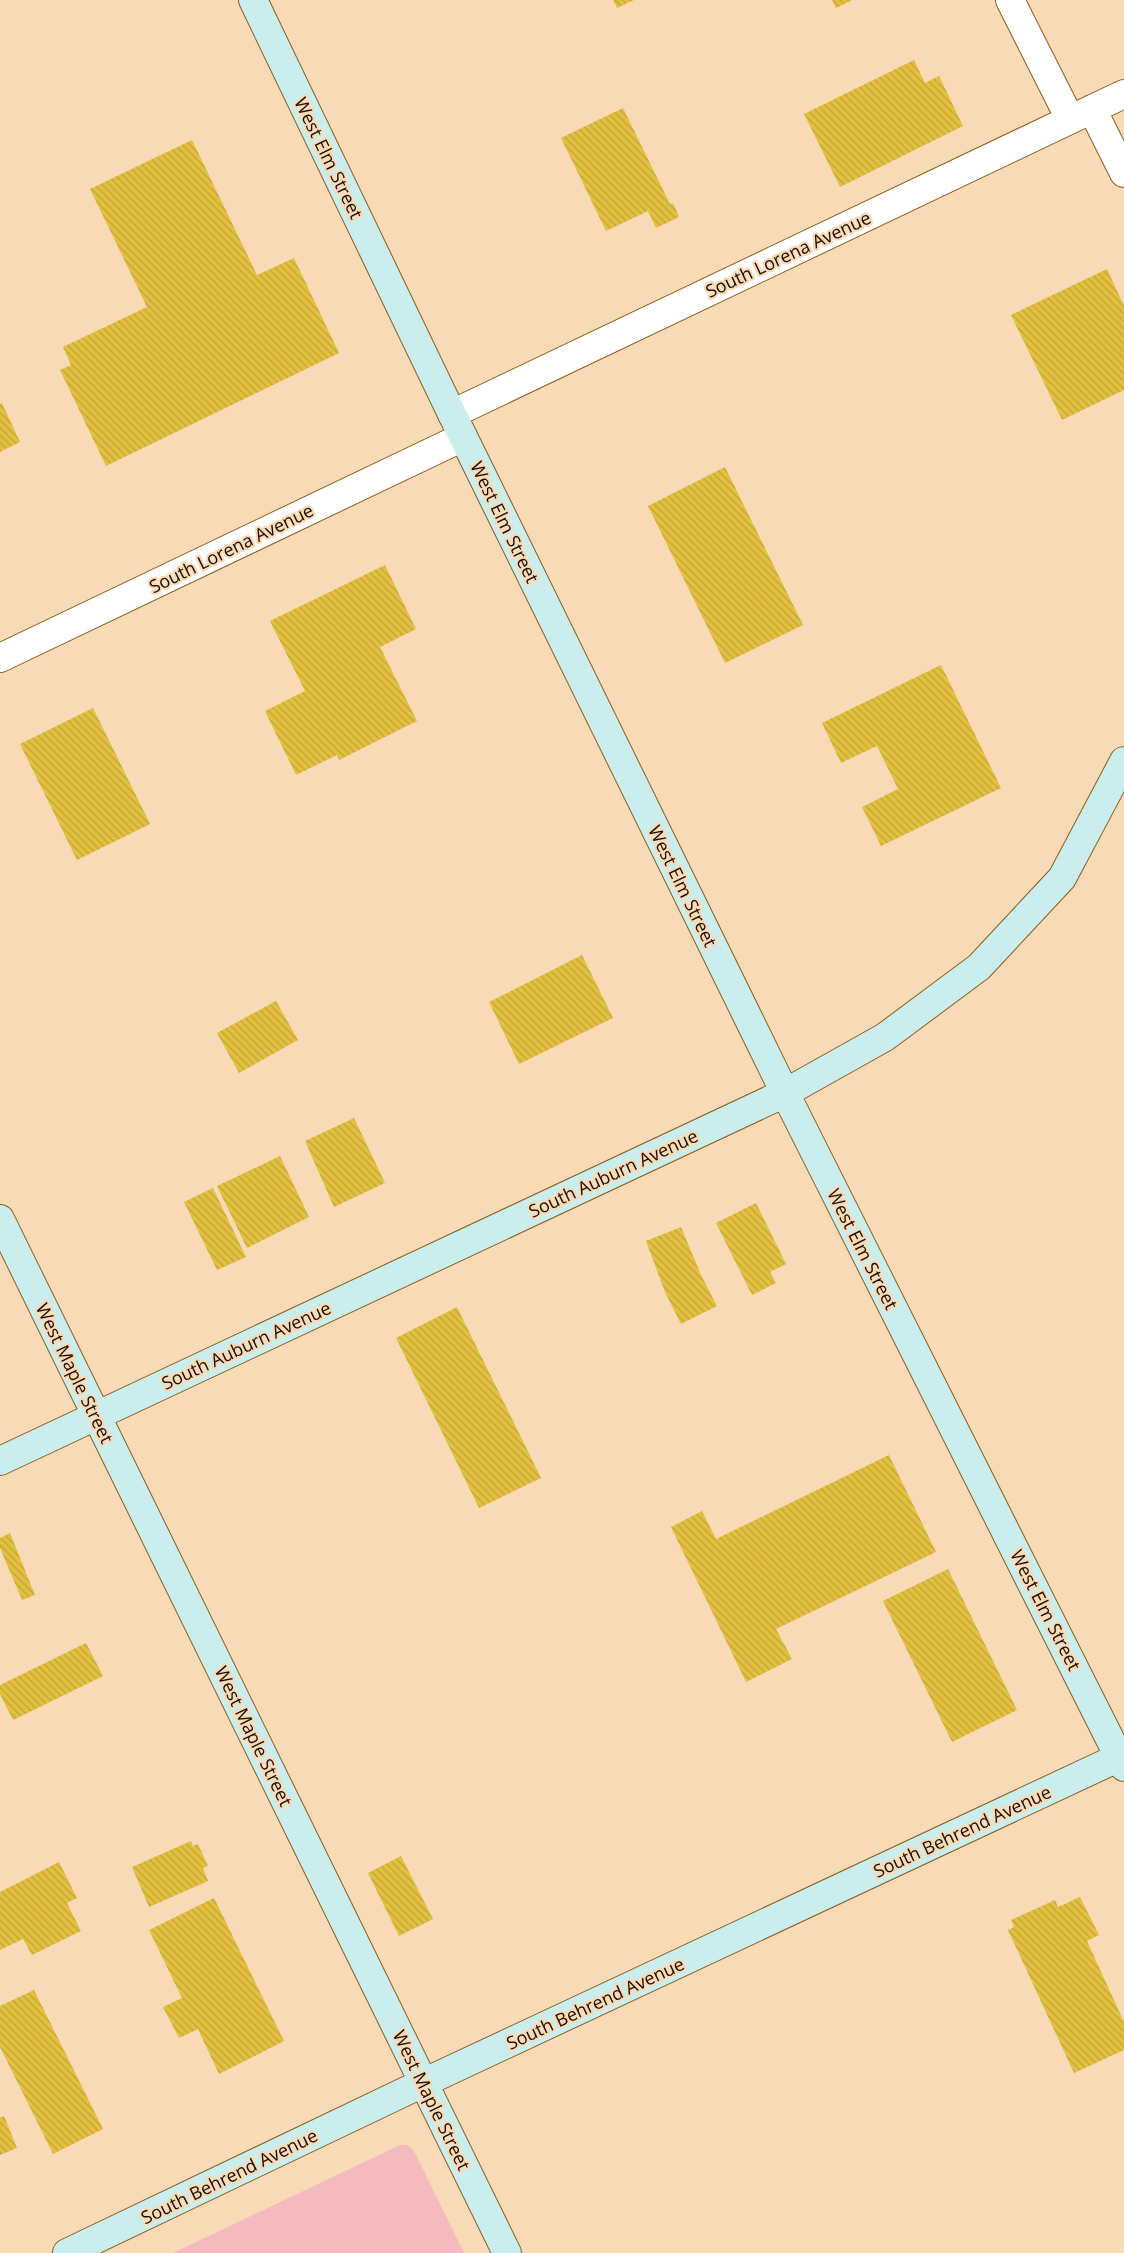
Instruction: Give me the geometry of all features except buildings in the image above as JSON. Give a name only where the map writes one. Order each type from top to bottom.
[{"type":"street","name":"West Elm Street","points":[[253,0],[457,425],[785,1093],[1122,1760]]},
{"type":"street","points":[[1010,0],[1081,114],[1124,173]]},
{"type":"street","name":"South Lorena Avenue","points":[[0,658],[457,425],[1124,94]]},
{"type":"street","name":"South Auburn Avenue","points":[[0,1461],[785,1093],[885,1037],[980,967],[1062,878],[1124,761]]},
{"type":"street","name":"West Maple Street","points":[[0,1220],[507,2253]]},
{"type":"street","name":"South Behrend Avenue","points":[[67,2253],[423,2083],[1122,1760]]},
{"type":"shaded area","points":[[400,2145],[407,2145],[414,2151],[464,2253],[173,2253]]}]
